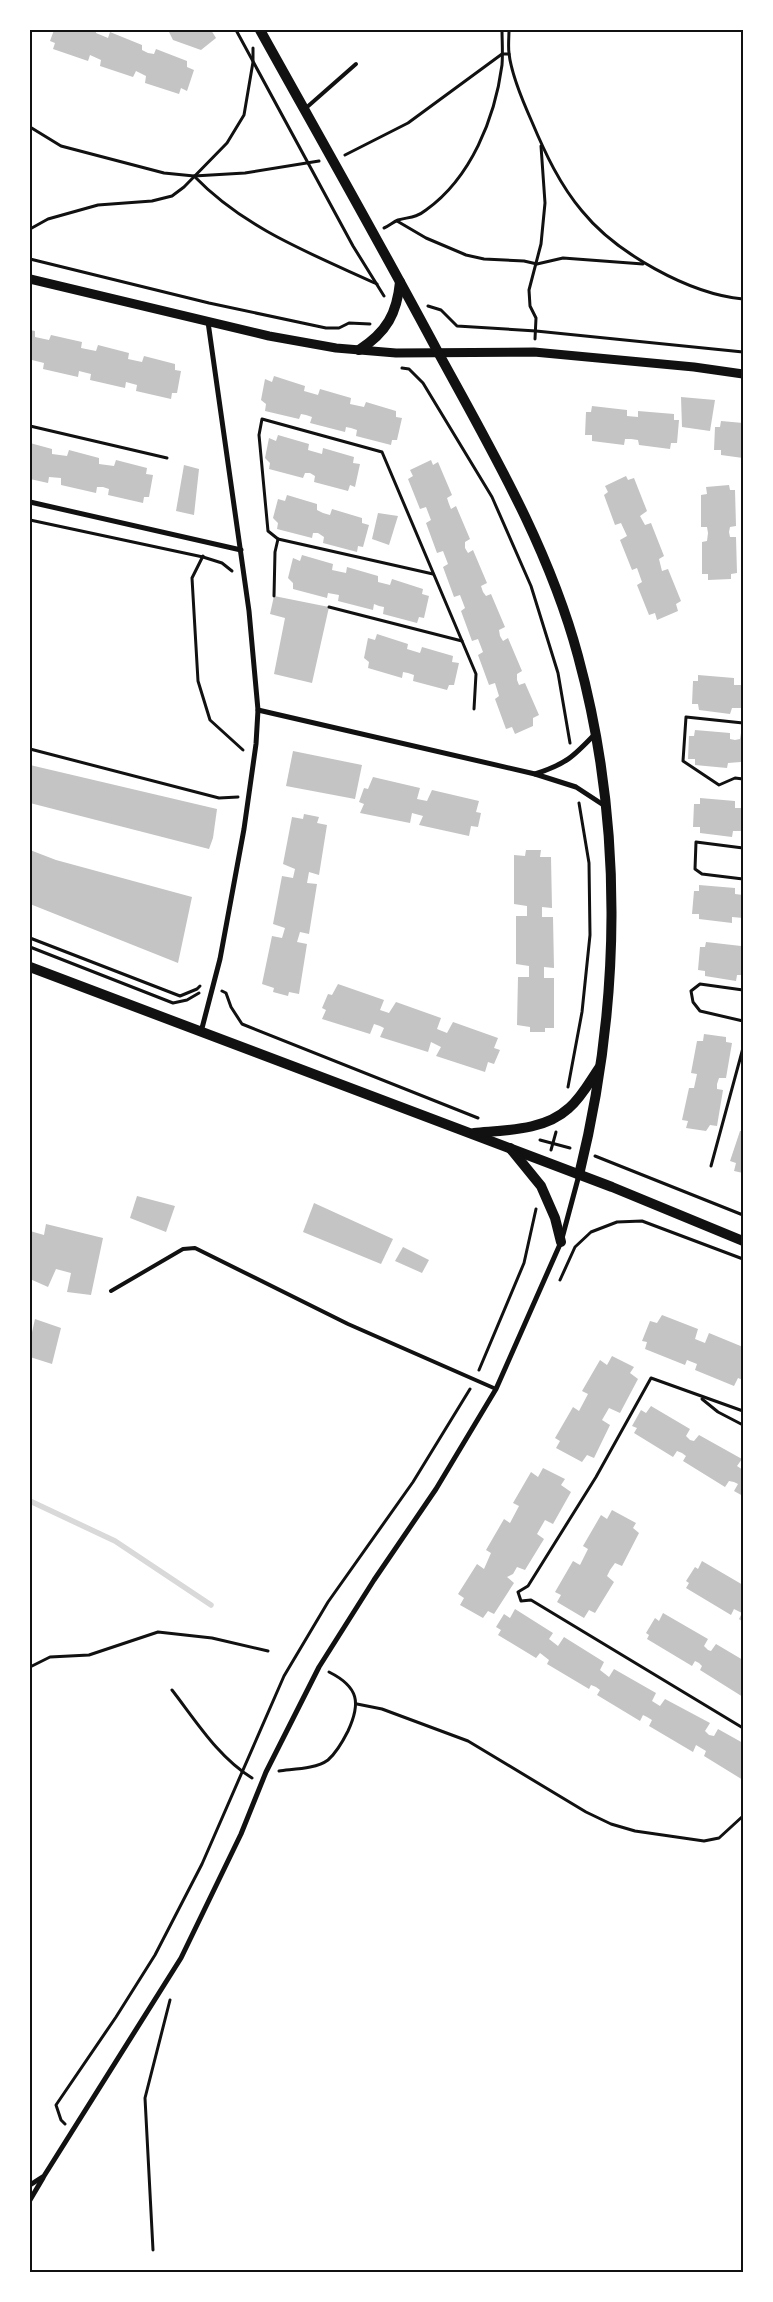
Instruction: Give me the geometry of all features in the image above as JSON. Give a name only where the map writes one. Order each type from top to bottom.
[{"type":"main road","points":[[260,30],[511,486],[551,575],[578,655],[596,733],[607,807],[611,851],[608,1003],[601,1065],[579,1175]]},
{"type":"main road","points":[[359,350],[372,342],[393,316],[397,305],[400,282]]},
{"type":"main road","points":[[30,966],[509,1147],[743,1240]]},
{"type":"main road","points":[[470,1133],[536,1126],[553,1119],[569,1109],[582,1094],[601,1065]]},
{"type":"main road","points":[[509,1147],[541,1186],[555,1218],[561,1242]]},
{"type":"street","points":[[30,279],[303,343],[396,353],[534,352],[694,367],[743,374]]},
{"type":"street","points":[[201,1032],[214,987],[246,820],[258,710],[254,651],[241,550],[208,322]]},
{"type":"street","points":[[30,502],[241,550]]},
{"type":"street","points":[[258,710],[535,774],[576,787],[607,807]]},
{"type":"street","points":[[535,774],[560,766],[572,758],[596,733]]},
{"type":"street","points":[[30,2200],[71,2130],[136,2032],[180,1958],[233,1852],[266,1772],[319,1667],[374,1580],[436,1489],[496,1389],[561,1242],[579,1175]]},
{"type":"street","points":[[30,2185],[44,2176]]},
{"type":"lane","points":[[304,109],[356,64]]},
{"type":"lane","points":[[111,1291],[183,1249],[195,1248],[348,1324],[496,1389]]},
{"type":"path","points":[[236,30],[353,246],[378,285],[393,316]]},
{"type":"path","points":[[353,246],[397,220],[414,218],[426,210],[445,194],[468,166],[481,140],[498,87],[502,54],[502,30]]},
{"type":"path","points":[[510,30],[509,54],[523,101],[540,142],[558,177],[582,212],[645,264],[683,283],[743,299]]},
{"type":"path","points":[[30,228],[48,220],[98,205],[152,201],[172,196],[184,187],[227,143],[239,127],[244,115],[253,62],[253,46]]},
{"type":"path","points":[[30,127],[61,146],[164,173],[194,176],[245,173],[309,164],[362,148],[408,123],[502,54],[509,54]]},
{"type":"path","points":[[534,352],[536,318],[530,306],[529,290],[537,264],[545,203],[540,142]]},
{"type":"path","points":[[194,176],[221,202],[249,222],[282,241],[378,285]]},
{"type":"path","points":[[397,220],[426,238],[466,256],[524,261],[537,264],[563,258],[645,264]]},
{"type":"path","points":[[433,574],[278,540],[268,531],[259,435],[262,419],[382,452],[476,674],[474,710]]},
{"type":"path","points":[[30,426],[167,458]]},
{"type":"path","points":[[30,520],[203,557],[222,563],[234,573]]},
{"type":"path","points":[[274,596],[275,552],[278,540]]},
{"type":"path","points":[[211,543],[192,578],[198,681],[210,720],[237,746],[254,757]]},
{"type":"path","points":[[330,607],[462,641]]},
{"type":"path","points":[[743,723],[686,717],[683,761],[719,785],[735,778],[743,778]]},
{"type":"path","points":[[30,749],[219,798],[241,797],[240,806]]},
{"type":"path","points":[[743,848],[696,842],[695,869],[702,874],[743,879]]},
{"type":"path","points":[[30,938],[180,996],[197,989],[202,983]]},
{"type":"path","points":[[30,947],[173,1003],[198,994],[206,987],[214,987],[226,993],[231,1008],[242,1024],[485,1121]]},
{"type":"path","points":[[743,990],[700,984],[691,991],[693,1002],[700,1011],[743,1021]]},
{"type":"path","points":[[711,1166],[743,1048]]},
{"type":"path","points":[[535,1138],[585,1152],[743,1214]]},
{"type":"path","points":[[560,1280],[575,1247],[591,1232],[616,1222],[642,1221],[743,1259]]},
{"type":"path","points":[[71,2130],[62,2120],[56,2105],[116,2017],[154,1955],[202,1864],[284,1676],[328,1602],[412,1482],[475,1380],[524,1263],[531,1233]]},
{"type":"path","points":[[743,1411],[651,1378],[596,1477],[528,1586],[518,1592],[521,1602],[531,1600],[743,1728]]},
{"type":"path","points":[[688,1392],[705,1400],[718,1412],[743,1425]]},
{"type":"path","points":[[30,1668],[50,1657],[89,1655],[158,1632],[212,1638],[268,1651]]},
{"type":"path","points":[[266,1772],[302,1768],[327,1761],[345,1737],[355,1714],[357,1704],[353,1693],[345,1682],[319,1667]]},
{"type":"path","points":[[172,1690],[222,1753],[241,1771],[261,1783]]},
{"type":"path","points":[[357,1704],[382,1709],[468,1741],[586,1812],[627,1829],[704,1841],[713,1840],[728,1832],[743,1816]]},
{"type":"path","points":[[153,2250],[144,2098],[171,1996]]},
{"type":"building","points":[[54,30],[96,30],[96,33],[108,38],[110,32],[142,45],[142,50],[148,53],[154,54],[156,49],[187,61],[187,67],[194,70],[187,91],[181,88],[179,94],[145,83],[146,76],[136,71],[133,77],[100,66],[101,60],[90,55],[88,61],[53,49],[55,43],[50,41]]},
{"type":"building","points":[[168,30],[211,30],[216,38],[201,50],[173,40]]},
{"type":"building","points":[[30,330],[35,331],[35,337],[49,340],[51,335],[82,342],[81,348],[96,351],[98,345],[129,353],[128,359],[142,362],[144,356],[175,364],[175,370],[181,371],[177,393],[172,393],[171,399],[136,391],[137,385],[126,382],[125,388],[90,380],[91,374],[79,371],[78,377],[43,369],[44,363],[32,360],[30,367]]},
{"type":"building","points":[[274,376],[305,386],[304,391],[318,395],[320,389],[351,398],[350,404],[364,407],[366,402],[396,411],[396,417],[402,418],[397,440],[392,440],[391,445],[356,436],[357,430],[351,428],[346,427],[345,432],[310,423],[312,417],[306,415],[301,414],[299,419],[265,411],[266,404],[261,400],[265,379],[272,382]]},
{"type":"building","points":[[681,397],[715,400],[710,431],[682,427]]},
{"type":"building","points":[[592,406],[627,410],[627,416],[638,417],[638,411],[674,414],[674,420],[679,420],[677,443],[671,443],[670,449],[639,445],[638,440],[631,439],[625,439],[624,445],[592,441],[592,435],[585,435],[586,412],[591,412]]},
{"type":"building","points":[[721,421],[743,423],[743,458],[721,455],[721,450],[714,450],[715,427],[720,427]]},
{"type":"building","points":[[278,435],[309,444],[308,450],[322,454],[323,448],[354,457],[353,463],[360,464],[355,487],[350,485],[348,491],[314,482],[315,476],[310,473],[305,473],[303,478],[269,469],[270,463],[265,458],[269,438],[276,441]]},
{"type":"building","points":[[30,443],[52,449],[52,454],[67,456],[69,450],[99,458],[99,464],[114,466],[116,460],[147,468],[146,474],[153,475],[149,497],[144,497],[143,503],[108,495],[109,489],[103,487],[97,487],[96,493],[61,485],[61,478],[49,477],[48,483],[30,479]]},
{"type":"building","points":[[431,460],[433,465],[438,462],[452,495],[447,498],[451,509],[456,506],[470,539],[465,542],[465,548],[468,553],[473,550],[487,583],[481,586],[483,592],[486,596],[491,594],[505,627],[499,630],[500,636],[503,641],[508,638],[522,671],[517,674],[519,685],[525,683],[539,715],[533,718],[533,726],[515,734],[512,727],[506,729],[495,699],[499,696],[495,683],[489,685],[478,655],[483,652],[478,639],[472,641],[461,611],[465,608],[460,595],[454,597],[443,567],[448,564],[443,551],[437,553],[426,523],[431,520],[426,507],[420,509],[408,479],[413,476],[410,470]]},
{"type":"building","points":[[184,465],[199,469],[194,515],[176,511]]},
{"type":"building","points":[[626,476],[628,480],[634,478],[647,511],[640,516],[645,525],[651,523],[664,556],[659,559],[662,571],[668,569],[681,601],[676,604],[678,611],[657,620],[655,613],[649,615],[637,585],[642,582],[637,568],[632,570],[620,540],[627,536],[621,523],[615,525],[604,495],[608,492],[605,486]]},
{"type":"building","points":[[729,485],[730,490],[735,490],[736,526],[730,527],[729,532],[730,537],[736,537],[737,573],[731,574],[731,579],[708,580],[708,574],[702,574],[702,542],[707,541],[708,533],[707,527],[701,527],[701,495],[707,494],[706,487]]},
{"type":"building","points":[[287,495],[317,504],[317,510],[323,513],[330,515],[332,509],[362,518],[362,523],[369,525],[363,547],[358,546],[357,552],[323,543],[324,537],[318,533],[313,533],[312,538],[277,529],[278,523],[273,518],[278,499],[285,501]]},
{"type":"building","points":[[378,513],[398,516],[389,545],[372,539]]},
{"type":"building","points":[[302,555],[333,564],[332,570],[346,573],[347,567],[378,576],[378,582],[390,585],[392,579],[423,589],[422,594],[429,596],[424,618],[419,617],[417,623],[383,614],[384,607],[374,604],[373,610],[338,601],[339,595],[328,593],[327,598],[293,589],[293,583],[288,578],[293,558],[300,561]]},
{"type":"building","points":[[274,596],[329,607],[312,683],[274,674],[285,618],[270,614]]},
{"type":"building","points":[[377,634],[408,644],[407,649],[420,653],[422,647],[453,656],[452,662],[459,663],[454,685],[449,685],[447,690],[413,681],[414,675],[408,673],[403,672],[402,678],[368,668],[369,662],[364,658],[368,638],[375,640]]},
{"type":"building","points":[[698,675],[734,678],[734,685],[743,685],[743,708],[732,708],[730,714],[699,710],[698,704],[692,704],[693,681],[698,681]]},
{"type":"building","points":[[695,730],[730,733],[730,739],[735,740],[740,739],[741,733],[743,734],[743,768],[741,762],[728,763],[727,768],[695,765],[695,759],[688,759],[689,736],[694,736]]},
{"type":"building","points":[[293,751],[362,765],[355,799],[286,786]]},
{"type":"building","points":[[30,765],[217,809],[213,838],[209,849],[30,803]]},
{"type":"building","points":[[373,777],[420,788],[417,799],[427,801],[432,790],[479,801],[476,812],[481,813],[478,827],[471,826],[469,836],[419,825],[423,816],[412,813],[410,823],[360,813],[364,804],[359,802],[364,788],[368,789]]},
{"type":"building","points":[[700,798],[735,801],[735,808],[743,808],[743,831],[733,831],[732,837],[700,833],[700,827],[693,827],[694,804],[700,804]]},
{"type":"building","points":[[304,814],[319,817],[317,823],[327,825],[319,875],[309,872],[307,883],[317,884],[309,934],[300,932],[297,942],[307,944],[299,994],[289,992],[288,996],[273,992],[274,988],[262,984],[272,936],[282,938],[285,928],[273,924],[282,876],[293,878],[295,869],[283,864],[292,817],[303,819]]},
{"type":"building","points":[[30,850],[56,860],[192,897],[178,963],[30,904]]},
{"type":"building","points":[[526,850],[541,850],[540,857],[551,857],[552,908],[542,907],[542,917],[553,917],[554,968],[544,967],[544,978],[554,978],[554,1028],[545,1028],[545,1032],[530,1032],[530,1027],[517,1025],[518,977],[529,977],[529,966],[516,964],[516,916],[527,916],[527,906],[514,904],[514,855],[525,856]]},
{"type":"building","points":[[699,885],[735,888],[735,894],[743,895],[743,918],[732,917],[732,923],[699,919],[699,914],[692,914],[694,891],[699,891]]},
{"type":"building","points":[[706,942],[741,946],[743,975],[737,975],[736,981],[705,976],[705,971],[698,970],[700,947],[705,947]]},
{"type":"building","points":[[338,984],[384,1000],[380,1010],[389,1013],[396,1002],[441,1018],[437,1029],[447,1033],[453,1022],[498,1038],[494,1048],[500,1050],[494,1064],[488,1062],[485,1072],[436,1056],[441,1047],[431,1042],[428,1052],[380,1037],[384,1028],[374,1024],[370,1034],[322,1019],[326,1010],[322,1008],[328,994],[332,995]]},
{"type":"building","points":[[704,1034],[726,1037],[726,1042],[732,1043],[726,1078],[719,1078],[717,1084],[717,1089],[723,1090],[717,1126],[710,1125],[706,1131],[686,1128],[688,1121],[682,1120],[689,1088],[694,1088],[697,1074],[691,1073],[697,1041],[703,1041]]},
{"type":"building","points":[[740,1131],[743,1131],[743,1173],[734,1171],[736,1163],[730,1161]]},
{"type":"building","points":[[137,1196],[175,1206],[166,1232],[130,1218]]},
{"type":"building","points":[[314,1203],[393,1239],[381,1264],[303,1232]]},
{"type":"building","points":[[46,1224],[103,1238],[91,1295],[67,1292],[71,1273],[56,1269],[48,1287],[30,1279],[30,1231],[44,1235]]},
{"type":"building","points":[[403,1247],[429,1260],[422,1273],[395,1261]]},
{"type":"building","points":[[662,1315],[698,1329],[695,1339],[705,1343],[709,1333],[743,1347],[743,1380],[738,1378],[734,1386],[695,1370],[697,1364],[687,1360],[685,1365],[645,1349],[647,1342],[642,1341],[650,1321],[657,1323]]},
{"type":"building","points":[[35,1319],[61,1328],[52,1364],[30,1357],[30,1341]]},
{"type":"building","points":[[612,1356],[634,1367],[630,1373],[638,1379],[620,1413],[609,1408],[602,1420],[610,1425],[594,1458],[587,1455],[582,1462],[556,1448],[560,1441],[555,1438],[573,1407],[579,1411],[588,1394],[582,1391],[600,1360],[607,1365]]},
{"type":"building","points":[[651,1406],[690,1429],[686,1436],[690,1440],[694,1441],[699,1435],[742,1459],[737,1466],[743,1470],[743,1496],[734,1491],[738,1484],[729,1481],[725,1487],[683,1461],[686,1456],[682,1453],[677,1451],[673,1457],[634,1433],[637,1428],[632,1426],[641,1410],[646,1413]]},
{"type":"building","points":[[543,1468],[565,1479],[561,1485],[571,1492],[553,1524],[545,1520],[537,1534],[544,1539],[525,1570],[517,1567],[513,1574],[507,1577],[514,1583],[494,1614],[488,1611],[483,1618],[460,1605],[464,1598],[458,1594],[477,1564],[484,1569],[491,1553],[486,1550],[504,1519],[510,1523],[519,1506],[513,1503],[531,1472],[538,1477]]},
{"type":"building","points":[[612,1510],[636,1523],[633,1528],[639,1533],[622,1566],[615,1563],[610,1570],[607,1576],[614,1582],[595,1613],[589,1610],[584,1618],[557,1602],[561,1595],[555,1592],[573,1561],[580,1565],[588,1549],[583,1546],[601,1515],[607,1519]]},
{"type":"building","points":[[702,1561],[743,1585],[743,1622],[739,1619],[742,1613],[734,1609],[731,1615],[686,1588],[689,1583],[686,1581],[695,1567],[698,1569]]},
{"type":"building","points":[[515,1609],[553,1633],[549,1639],[558,1646],[564,1637],[604,1662],[600,1670],[609,1677],[614,1669],[656,1693],[652,1701],[660,1706],[665,1699],[710,1723],[705,1731],[709,1735],[714,1736],[718,1729],[743,1743],[743,1780],[704,1756],[706,1751],[696,1745],[693,1752],[649,1726],[652,1720],[647,1717],[643,1715],[640,1721],[597,1695],[600,1690],[596,1687],[591,1685],[589,1689],[547,1664],[549,1660],[540,1653],[536,1658],[498,1635],[501,1630],[496,1627],[504,1614],[510,1618]]},
{"type":"building","points":[[663,1613],[708,1639],[704,1646],[708,1650],[711,1651],[716,1644],[743,1660],[743,1697],[700,1670],[702,1666],[699,1663],[695,1661],[692,1666],[647,1639],[649,1635],[646,1633],[655,1618],[659,1621]]},
{"type":"waterway","points":[[30,1501],[115,1541],[211,1605]]}]
